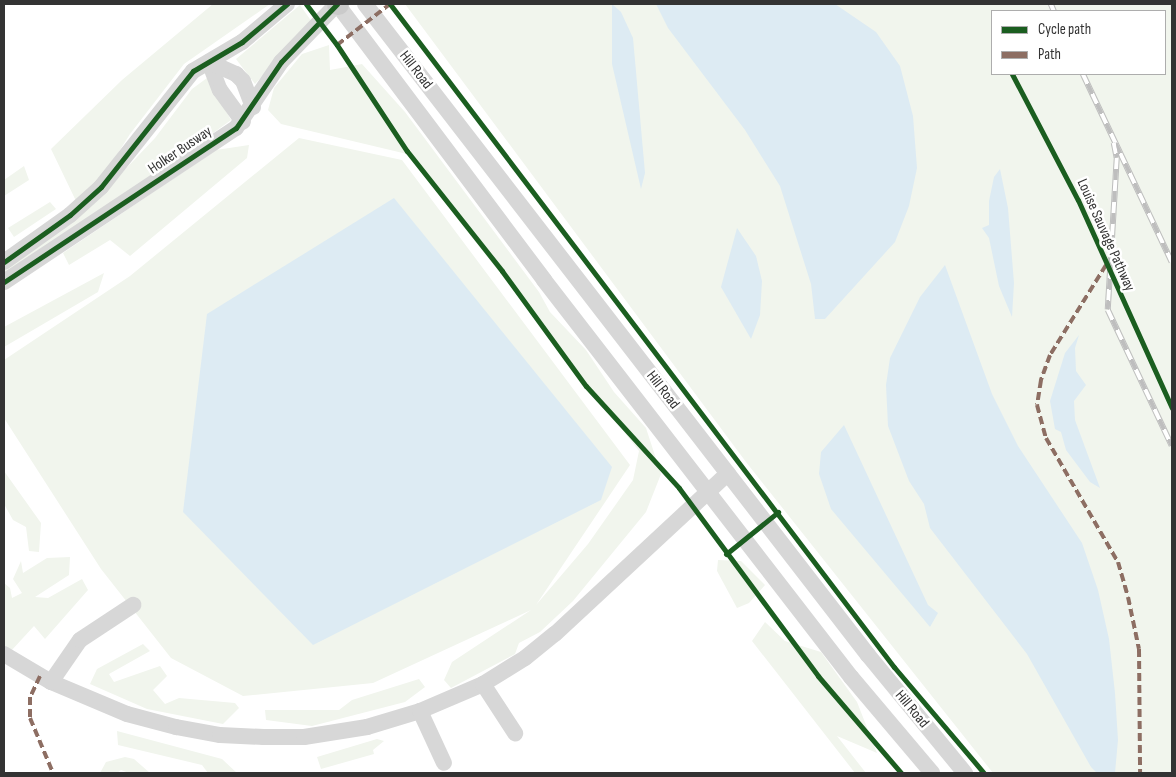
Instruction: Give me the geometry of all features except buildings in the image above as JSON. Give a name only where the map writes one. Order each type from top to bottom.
[{"type":"street","name":"Holker Busway","points":[[4,262],[70,215],[101,187],[190,74],[242,42],[287,4]]},
{"type":"street","name":"Holker Busway","points":[[4,282],[243,122],[281,62],[337,4]]},
{"type":"street","name":"Hill Road","points":[[337,4],[544,280],[708,489],[851,677],[932,773]]},
{"type":"street","name":"Hill Road","points":[[365,4],[868,655],[966,773]]},
{"type":"street","points":[[209,62],[236,74],[243,81],[253,108]]},
{"type":"street","points":[[209,62],[220,90],[243,122]]},
{"type":"street","points":[[4,654],[51,682],[127,714],[220,735],[323,735],[367,727],[420,712],[483,684],[555,634],[708,489],[728,473]]},
{"type":"street","points":[[51,682],[80,640],[133,605]]},
{"type":"street","points":[[483,684],[515,733]]},
{"type":"street","points":[[420,712],[444,763]]},
{"type":"shaded area","points":[[213,4],[270,4],[184,64],[130,134],[101,180],[76,201],[51,149],[122,80]]},
{"type":"shaded area","points":[[405,4],[1172,4],[1172,773],[993,773],[746,462]]},
{"type":"shaded area","points":[[612,4],[621,12],[633,38],[645,173],[641,189],[612,64]]},
{"type":"shaded area","points":[[656,4],[835,4],[876,32],[900,66],[913,116],[917,168],[909,206],[895,242],[825,319],[815,319],[811,284],[780,186],[745,130],[668,28]]},
{"type":"shaded area","points":[[300,5],[312,22],[255,84],[236,59]]},
{"type":"shaded area","points":[[329,45],[330,70],[362,64],[405,112],[539,292],[550,312],[586,350],[614,392],[646,428],[661,474],[646,512],[573,601],[540,632],[519,643],[515,654],[451,688],[444,680],[452,662],[531,610],[373,683],[243,696],[171,658],[101,569],[4,418],[4,360],[130,276],[299,138],[402,160],[630,465],[536,605],[588,544],[633,480],[639,451],[407,154],[281,124],[268,110],[274,88],[302,54]]},
{"type":"shaded area","points":[[207,78],[231,120],[138,188],[4,275],[4,268],[98,198],[155,138],[192,89]]},
{"type":"shaded area","points":[[249,145],[247,158],[130,256],[110,240],[69,265],[63,253],[216,150]]},
{"type":"shaded area","points":[[24,166],[29,180],[4,196],[4,180]]},
{"type":"shaded area","points":[[1000,169],[1008,208],[1014,283],[1012,317],[999,286],[989,238],[982,228],[989,225],[989,201],[994,177]]},
{"type":"shaded area","points":[[394,198],[612,467],[601,500],[313,645],[183,512],[207,314]]},
{"type":"shaded area","points":[[50,202],[56,209],[14,237],[8,228]]},
{"type":"shaded area","points":[[737,228],[756,256],[762,281],[760,315],[751,339],[721,287]]},
{"type":"shaded area","points":[[945,265],[992,394],[1018,446],[1082,543],[1098,590],[1109,639],[1115,693],[1118,740],[1115,773],[1097,773],[1091,767],[1027,654],[930,528],[924,504],[909,481],[888,426],[886,385],[890,358],[920,297]]},
{"type":"shaded area","points":[[104,273],[98,292],[4,347],[4,327]]},
{"type":"shaded area","points":[[1079,335],[1075,348],[1076,371],[1086,385],[1074,401],[1075,420],[1100,488],[1090,482],[1066,450],[1061,432],[1055,429],[1050,401],[1065,353]]},
{"type":"shaded area","points":[[844,425],[928,605],[938,613],[930,627],[831,509],[819,474],[821,452]]},
{"type":"shaded area","points":[[4,471],[41,523],[39,552],[29,551],[26,527],[13,520],[4,504]]},
{"type":"shaded area","points":[[70,557],[69,575],[35,597],[48,598],[82,579],[88,590],[45,639],[34,626],[11,651],[4,645],[4,583],[10,588],[12,598],[22,593],[13,579],[21,561],[23,573],[47,558]]},
{"type":"shaded area","points":[[718,560],[741,561],[765,585],[749,603],[737,608],[717,571]]},
{"type":"shaded area","points":[[765,622],[785,641],[821,652],[857,702],[877,753],[837,736],[866,773],[855,773],[752,641]]},
{"type":"shaded area","points":[[143,644],[150,651],[109,674],[114,682],[160,666],[167,676],[153,690],[165,704],[179,698],[235,703],[239,708],[223,724],[147,709],[90,684],[97,669]]},
{"type":"shaded area","points":[[419,679],[425,687],[405,702],[312,726],[266,720],[265,710],[339,710],[352,700]]},
{"type":"shaded area","points":[[117,731],[222,759],[237,773],[208,773],[202,765],[118,745]]},
{"type":"shaded area","points":[[377,739],[384,741],[373,750],[374,754],[321,769],[317,757]]},
{"type":"shaded area","points":[[125,757],[134,759],[150,773],[129,773],[121,770],[117,773],[100,773],[106,762]]},
{"type":"railway","points":[[1051,4],[1054,10]]},
{"type":"railway","points":[[1083,75],[1172,262]]},
{"type":"railway","points":[[1114,143],[1117,158],[1108,310],[1172,446]]},
{"type":"marked path","points":[[337,45],[390,4]]},
{"type":"marked path","points":[[1106,265],[1050,355],[1041,380],[1037,405],[1046,438],[1118,562],[1128,597],[1139,649],[1140,773]]},
{"type":"marked path","points":[[40,676],[30,697],[30,718],[53,773]]},
{"type":"cycle path","points":[[4,262],[70,215],[101,187],[193,71],[242,42],[287,4]]},
{"type":"cycle path","points":[[306,4],[337,45],[407,151],[502,271],[586,386],[679,488],[818,676],[901,773]]},
{"type":"cycle path","points":[[4,282],[236,128],[281,62],[337,4]]},
{"type":"cycle path","points":[[390,4],[894,667],[984,773]]},
{"type":"cycle path","name":"Louise Sauvage Pathway","points":[[1013,75],[1078,200],[1172,408]]},
{"type":"cycle path","points":[[726,554],[778,512]]}]
